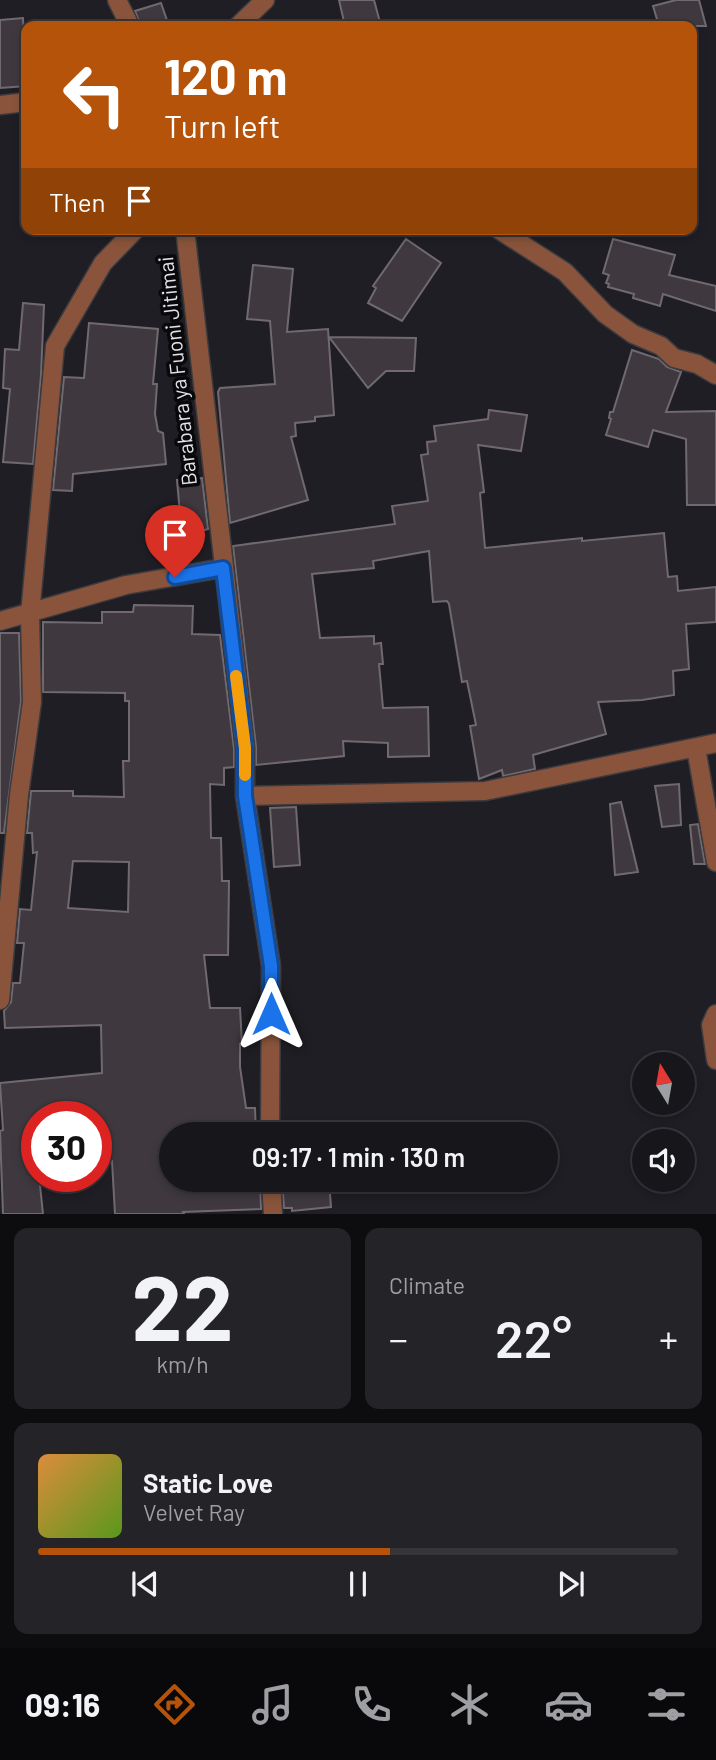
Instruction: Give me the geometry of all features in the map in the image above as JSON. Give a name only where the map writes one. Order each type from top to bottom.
[{"type":"street","points":[[117,0],[128,21]]},
{"type":"street","points":[[243,21],[265,0]]},
{"type":"street","points":[[0,105],[21,103]]},
{"type":"street","points":[[0,1000],[19,795],[32,702],[30,614],[55,346],[103,262],[130,235]]},
{"type":"street","name":"Barabara ya Fuoni Jitimai","points":[[186,235],[245,748],[245,796],[271,966],[270,1122]]},
{"type":"street","points":[[507,235],[565,272],[605,314],[633,334],[661,346],[674,358],[698,364],[716,375]]},
{"type":"street","points":[[0,621],[127,585],[223,568]]},
{"type":"street","points":[[245,796],[485,791],[716,743]]},
{"type":"street","points":[[696,748],[716,862]]},
{"type":"street","points":[[716,1014],[711,1025],[716,1060]]},
{"type":"street","points":[[272,1192],[273,1214]]},
{"type":"building","points":[[339,0],[374,0],[380,21],[344,21]]},
{"type":"building","points":[[676,0],[699,0],[706,26],[697,26],[697,21],[658,21],[653,6]]},
{"type":"building","points":[[161,3],[167,21],[139,21],[135,11]]},
{"type":"building","points":[[23,18],[21,86],[0,88],[0,20]]},
{"type":"building","points":[[406,239],[441,263],[402,321],[368,303],[376,288],[373,286]]},
{"type":"building","points":[[613,239],[675,255],[669,275],[716,286],[716,311],[663,294],[660,306],[633,298],[634,294],[608,287],[609,284],[606,283],[609,275],[603,273]]},
{"type":"building","points":[[253,265],[293,269],[287,332],[328,329],[334,415],[295,423],[296,436],[291,437],[308,500],[230,523],[218,392],[220,388],[275,384],[270,321],[247,319]]},
{"type":"building","points":[[23,303],[44,305],[33,464],[3,462],[10,389],[3,388],[5,349],[19,350]]},
{"type":"building","points":[[89,323],[158,329],[153,384],[157,384],[155,414],[158,431],[163,433],[166,464],[73,474],[72,491],[53,490],[64,377],[84,378]]},
{"type":"building","points":[[329,337],[416,338],[414,371],[386,371],[368,388]]},
{"type":"building","points":[[632,350],[659,359],[667,367],[681,372],[666,412],[716,411],[716,505],[687,505],[686,439],[653,430],[648,447],[606,435],[611,419],[610,412],[613,412]]},
{"type":"building","points":[[489,410],[527,415],[521,451],[478,445],[484,492],[480,493],[485,548],[664,533],[668,577],[677,576],[678,591],[716,587],[716,622],[686,624],[689,669],[673,671],[674,695],[598,702],[606,734],[533,755],[535,769],[503,776],[502,770],[479,779],[470,726],[476,725],[467,681],[462,682],[449,604],[447,601],[433,602],[429,551],[373,561],[374,568],[312,574],[320,638],[374,636],[374,644],[381,643],[383,664],[379,664],[383,708],[428,707],[429,756],[388,757],[388,743],[343,741],[344,756],[256,765],[233,546],[395,524],[392,506],[428,501],[421,455],[428,454],[427,442],[436,441],[434,426],[488,419]]},
{"type":"building","points":[[202,478],[208,529],[182,537],[177,480]]},
{"type":"building","points":[[134,605],[193,606],[192,634],[220,635],[234,767],[224,768],[224,785],[210,784],[211,838],[221,838],[222,881],[229,881],[228,955],[204,955],[210,1008],[240,1008],[240,1067],[246,1108],[255,1108],[256,1122],[159,1122],[159,1192],[260,1192],[261,1209],[183,1212],[184,1214],[115,1214],[112,1101],[21,1101],[21,1192],[41,1192],[43,1214],[3,1214],[0,1083],[102,1073],[101,1025],[5,1028],[4,1011],[11,1002],[13,983],[20,983],[24,943],[17,943],[20,909],[31,910],[37,852],[33,853],[32,833],[27,833],[31,791],[73,791],[73,796],[124,797],[123,761],[129,761],[129,701],[125,701],[125,693],[43,692],[43,622],[102,623],[102,612],[133,612]],"holes":[[[73,861],[129,862],[128,912],[68,908]]]},
{"type":"building","points":[[0,633],[19,633],[21,701],[4,833],[0,833]]},
{"type":"building","points":[[679,784],[681,825],[662,827],[655,786]]},
{"type":"building","points":[[621,802],[638,872],[615,875],[610,804]]},
{"type":"building","points":[[296,807],[300,865],[274,867],[270,808]]},
{"type":"building","points":[[698,824],[705,864],[694,864],[690,825]]},
{"type":"building","points":[[283,1192],[330,1192],[331,1207],[292,1211],[292,1208],[284,1208]]},
{"type":"slow traffic","points":[[236,676],[245,748],[245,775]]},
{"type":"route","points":[[175,577],[223,568],[245,748],[245,796],[271,966],[271,1014]]}]
